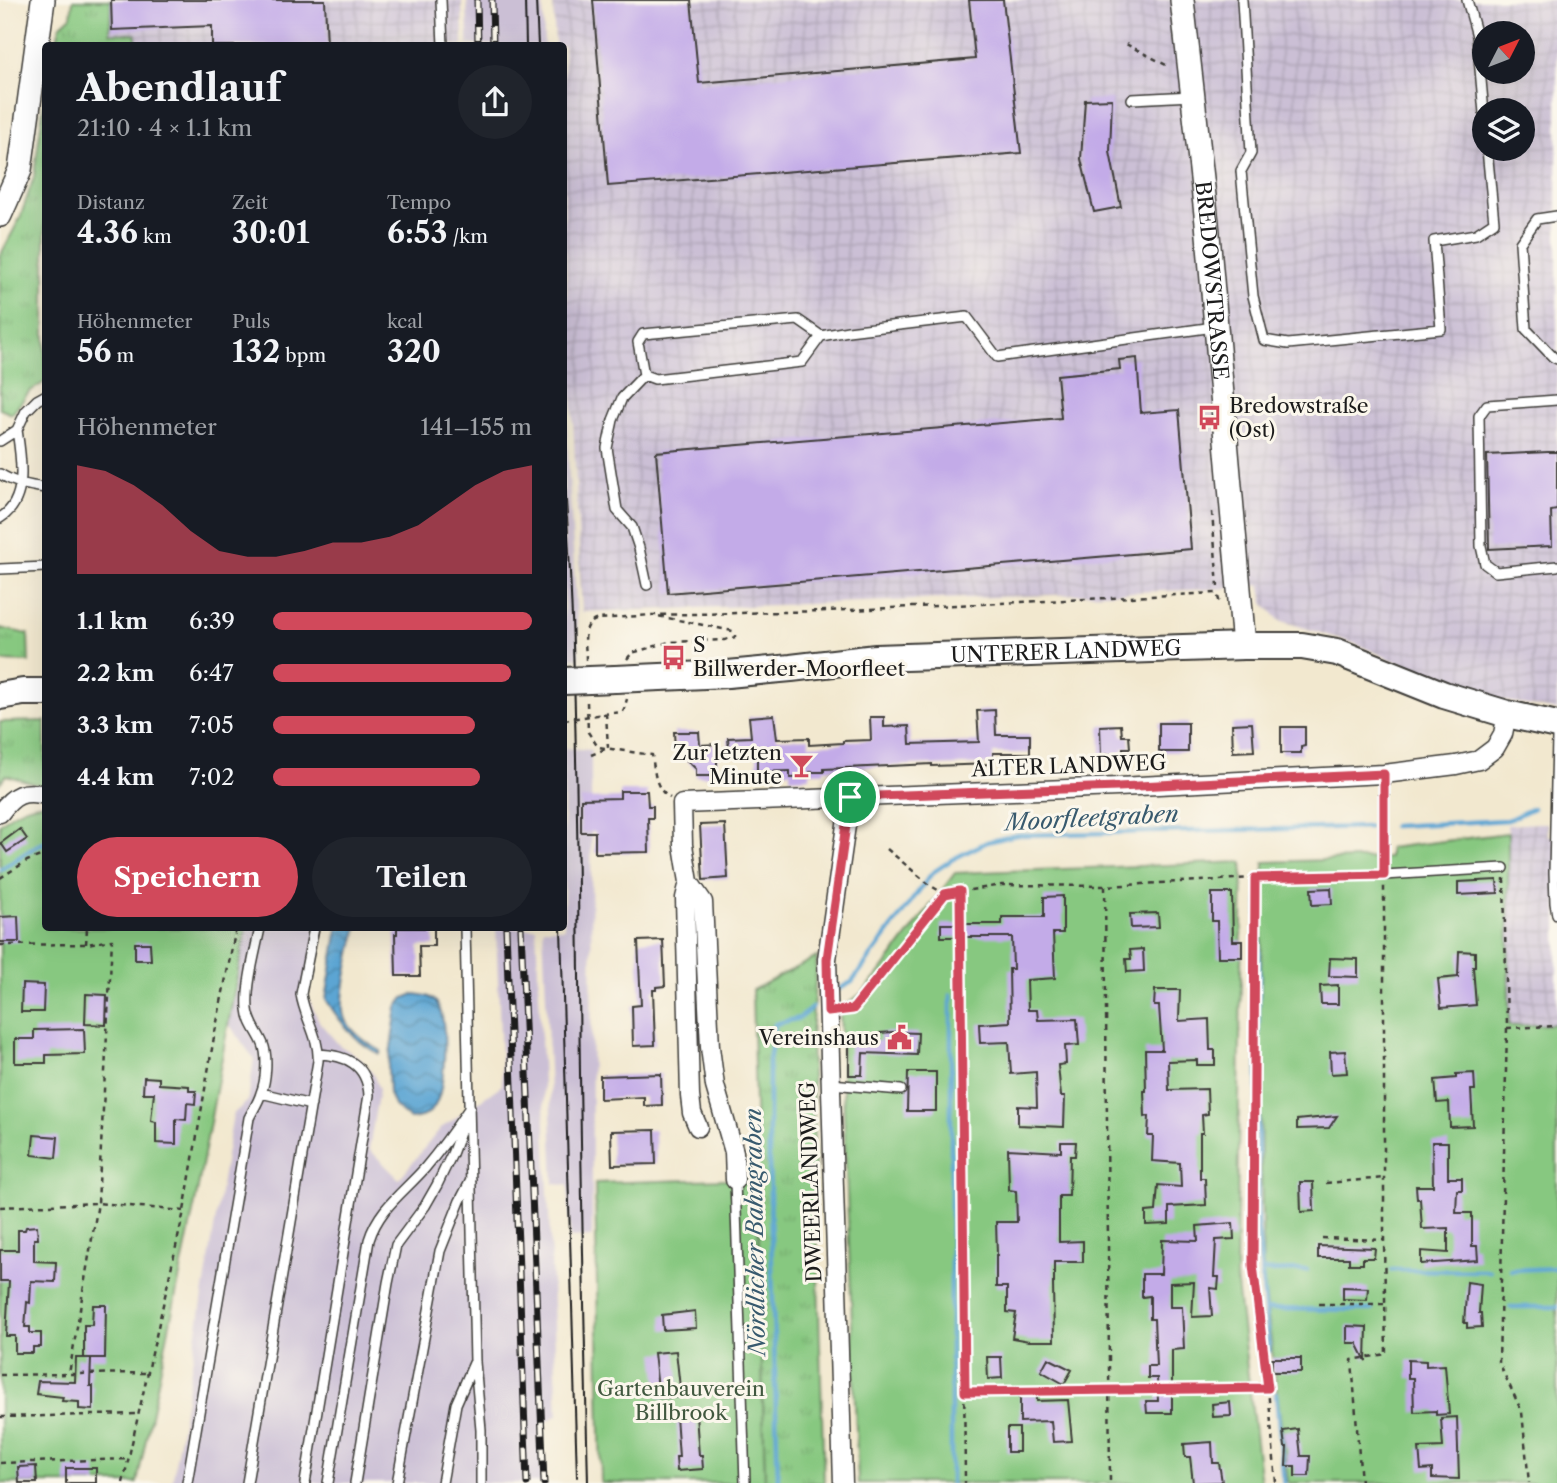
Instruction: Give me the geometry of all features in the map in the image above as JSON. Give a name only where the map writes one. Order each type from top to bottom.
[{"type":"main road","name":"UNTERER LANDWEG","points":[[567,681],[727,674],[876,658],[1302,646],[1337,652],[1444,695],[1507,714],[1557,725]]},
{"type":"street","points":[[0,215],[20,170],[43,0]]},
{"type":"street","name":"BREDOWSTRASSE","points":[[1183,0],[1207,223],[1244,646]]},
{"type":"street","name":"ALTER LANDWEG","points":[[682,804],[1384,774],[1479,760],[1495,748],[1503,734],[1507,714]]},
{"type":"street","points":[[0,813],[18,795],[42,795]]},
{"type":"street","name":"DWEERLANDWEG","points":[[843,1483],[827,959],[850,797]]},
{"type":"street","points":[[682,804],[683,845],[689,882],[685,898],[690,1096],[692,1113],[698,1127]]},
{"type":"street","points":[[689,882],[703,902],[710,1047],[715,1086],[734,1152],[735,1180]]},
{"type":"lane","points":[[441,0],[443,42]]},
{"type":"lane","points":[[1242,0],[1251,153],[1241,171],[1253,296],[1264,340],[1288,344],[1441,329],[1434,241],[1476,234],[1494,222],[1488,161]]},
{"type":"lane","points":[[1467,0],[1477,36],[1483,98]]},
{"type":"lane","points":[[1132,99],[1192,87]]},
{"type":"lane","points":[[1557,216],[1537,219],[1520,243],[1526,329],[1557,359]]},
{"type":"lane","points":[[644,375],[655,379],[802,362],[821,336],[967,317],[997,358],[1216,326]]},
{"type":"lane","points":[[644,375],[639,342],[643,334],[798,320],[821,336]]},
{"type":"lane","points":[[644,375],[622,398],[613,420],[607,448],[617,510],[632,527],[647,585]]},
{"type":"lane","points":[[0,441],[17,430],[26,411],[42,398]]},
{"type":"lane","points":[[1557,400],[1487,405],[1479,416],[1481,546],[1485,564],[1496,572],[1557,566]]},
{"type":"lane","points":[[0,518],[12,508],[20,484],[17,430]]},
{"type":"lane","points":[[0,474],[20,484],[42,487]]},
{"type":"lane","points":[[0,569],[42,567]]},
{"type":"lane","points":[[1557,737],[1554,872],[1557,915]]},
{"type":"lane","points":[[1384,774],[1384,875],[1504,868]]},
{"type":"lane","points":[[187,1483],[249,1118],[261,1093],[266,1054],[248,1016],[247,1007],[259,931]]},
{"type":"lane","points":[[247,1483],[318,1054],[301,994],[313,931]]},
{"type":"lane","points":[[465,931],[475,1362],[481,1430],[481,1483]]},
{"type":"lane","points":[[305,1483],[369,1095],[366,1078],[351,1060],[318,1054]]},
{"type":"lane","points":[[831,1084],[901,1090]]},
{"type":"lane","points":[[261,1093],[311,1105]]},
{"type":"lane","points":[[328,1483],[373,1226],[389,1204],[426,1167],[470,1107]]},
{"type":"lane","points":[[355,1483],[387,1283],[397,1245],[437,1185],[470,1107]]},
{"type":"lane","points":[[397,1483],[435,1271],[450,1224],[472,1179]]},
{"type":"lane","points":[[735,1180],[745,1483]]},
{"type":"lane","points":[[442,1483],[456,1404],[475,1362]]},
{"type":"path","points":[[1126,44],[1192,87]]},
{"type":"path","points":[[599,619],[1217,593],[1222,611],[1241,615]]},
{"type":"path","points":[[619,679],[625,660],[632,653],[669,642],[725,640],[735,637],[733,631],[651,615]]},
{"type":"path","points":[[567,720],[618,712]]},
{"type":"path","points":[[604,714],[608,748]]},
{"type":"path","points":[[591,755],[608,748],[652,755],[658,788],[682,804]]},
{"type":"path","points":[[887,849],[931,886],[945,894]]},
{"type":"path","points":[[0,878],[27,861],[42,855]]},
{"type":"path","points":[[1504,868],[1507,1028],[1499,1363],[1522,1412],[1529,1483]]},
{"type":"path","points":[[828,1012],[853,1009],[945,894],[1002,885],[1105,886],[1384,875],[1386,1354],[1352,1360],[1361,1483]]},
{"type":"path","points":[[1255,878],[1253,1265],[1276,1483]]},
{"type":"path","points":[[1105,886],[1110,1483]]},
{"type":"path","points":[[960,891],[965,1483]]},
{"type":"path","points":[[86,931],[86,944]]},
{"type":"path","points":[[123,1483],[184,1211],[235,931]]},
{"type":"path","points":[[0,945],[86,944],[112,940],[98,1203],[69,1374]]},
{"type":"path","points":[[1507,1028],[1557,1026]]},
{"type":"path","points":[[1326,1183],[1384,1178]]},
{"type":"path","points":[[0,1207],[98,1203],[184,1211]]},
{"type":"path","points":[[1322,1238],[1384,1240]]},
{"type":"path","points":[[1319,1304],[1385,1304]]},
{"type":"path","points":[[0,1375],[147,1373]]},
{"type":"path","points":[[965,1392],[1268,1388]]},
{"type":"path","points":[[0,1417],[138,1414]]},
{"type":"path","points":[[0,1463],[129,1459]]},
{"type":"shaded area","points":[[111,0],[462,0],[463,42],[136,42],[136,34],[110,33]]},
{"type":"shaded area","points":[[467,0],[543,0],[544,42],[468,42]]},
{"type":"shaded area","points":[[553,0],[1557,0],[1557,711],[1500,700],[1404,665],[1356,644],[1279,620],[1264,603],[1261,585],[1216,589],[582,612],[567,290],[567,42],[555,42]]},
{"type":"shaded area","points":[[567,441],[579,658],[567,658]]},
{"type":"shaded area","points":[[567,748],[591,750],[592,1237],[570,1238],[568,1185],[554,1184],[543,931],[567,931]]},
{"type":"shaded area","points":[[1547,823],[1548,836],[1557,836],[1557,1024],[1509,1026],[1507,825]]},
{"type":"shaded area","points":[[245,931],[320,931],[307,996],[320,1023],[339,1045],[360,1058],[373,1074],[379,1089],[369,1149],[399,1179],[440,1129],[502,1085],[496,931],[536,931],[558,1415],[540,1426],[541,1483],[172,1483],[233,1114],[248,1101],[254,1059],[229,1024]]},
{"type":"green space","points":[[73,0],[111,0],[110,33],[136,34],[136,42],[57,42],[60,26],[71,16]]},
{"type":"green space","points":[[42,117],[42,384],[29,392],[12,414],[0,409],[0,256],[20,218],[34,177]]},
{"type":"green space","points":[[0,628],[28,634],[29,662],[0,661]]},
{"type":"green space","points":[[42,721],[42,786],[6,775],[0,783],[0,722]]},
{"type":"green space","points":[[42,803],[42,931],[245,931],[196,1198],[137,1483],[0,1483],[0,824],[21,809]]},
{"type":"green space","points":[[1508,833],[1509,1026],[1557,1024],[1557,1483],[1288,1483],[1263,1275],[1259,1044],[1264,862],[1389,858],[1389,848]]},
{"type":"green space","points":[[1243,862],[1236,1276],[1261,1483],[858,1483],[840,1010],[863,992],[878,975],[955,873]]},
{"type":"green space","points":[[817,957],[811,1037],[824,1483],[765,1483],[752,990]]},
{"type":"green space","name":"Gartenbauverein Billbrook","points":[[757,1178],[765,1483],[601,1483],[595,1183]]},
{"type":"water","points":[[337,931],[356,931],[344,988],[343,1012],[352,1028],[370,1045],[381,1051],[380,1054],[349,1031],[326,999]]},
{"type":"water","points":[[414,994],[431,998],[438,1005],[443,1026],[444,1056],[441,1086],[434,1107],[423,1116],[410,1119],[394,1106],[389,1093],[388,1068],[397,1007],[404,998]]},
{"type":"building","points":[[111,0],[325,0],[327,42],[212,42],[212,26],[112,30]]},
{"type":"building","points":[[593,0],[691,0],[699,83],[975,59],[969,0],[1003,0],[1021,153],[608,186]]},
{"type":"building","points":[[1112,99],[1110,152],[1121,207],[1094,212],[1081,159],[1085,100]]},
{"type":"building","points":[[1137,358],[1141,413],[1179,410],[1191,549],[668,593],[656,452],[1061,418],[1057,375],[1120,369],[1119,360]]},
{"type":"building","points":[[1557,452],[1557,510],[1551,511],[1552,546],[1489,549],[1487,455]]},
{"type":"building","points":[[995,710],[996,735],[1030,735],[1030,753],[993,753],[993,764],[824,769],[824,772],[810,772],[810,777],[790,778],[790,771],[757,772],[757,749],[729,750],[728,738],[751,737],[749,717],[774,715],[777,739],[809,738],[809,745],[871,740],[870,717],[884,717],[884,727],[909,726],[910,744],[979,742],[977,711]]},
{"type":"building","points":[[1159,723],[1188,723],[1188,752],[1159,752]]},
{"type":"building","points":[[1252,723],[1254,751],[1233,752],[1232,724]]},
{"type":"building","points":[[1121,725],[1122,736],[1129,736],[1130,748],[1123,748],[1123,754],[1101,755],[1100,726]]},
{"type":"building","points":[[1281,727],[1305,727],[1305,746],[1301,747],[1301,753],[1281,753]]},
{"type":"building","points":[[674,732],[699,732],[700,745],[717,744],[717,776],[696,776],[696,769],[675,749]]},
{"type":"building","points":[[620,791],[647,791],[648,806],[653,806],[653,818],[648,818],[649,852],[595,853],[595,832],[581,832],[581,799],[620,798]]},
{"type":"building","points":[[725,824],[728,878],[703,880],[700,825]]},
{"type":"building","points":[[20,829],[27,839],[7,852],[1,843]]},
{"type":"building","points":[[1497,880],[1498,893],[1458,895],[1458,882]]},
{"type":"building","points":[[1331,888],[1332,904],[1312,905],[1311,889]]},
{"type":"building","points":[[1212,893],[1232,893],[1233,941],[1242,941],[1242,957],[1218,957],[1217,921],[1212,921]]},
{"type":"building","points":[[1063,896],[1063,933],[1053,933],[1055,978],[1027,980],[1028,1010],[1037,1010],[1038,1020],[1077,1019],[1079,1045],[1065,1046],[1066,1064],[1058,1065],[1061,1096],[1065,1096],[1064,1127],[1018,1125],[1018,1106],[1037,1107],[1036,1072],[1011,1074],[1009,1042],[980,1043],[979,1024],[1010,1022],[1009,969],[1013,969],[1012,937],[941,937],[941,924],[1002,924],[1002,917],[1044,917],[1044,897]]},
{"type":"building","points":[[1158,913],[1159,927],[1131,928],[1130,914]]},
{"type":"building","points":[[18,916],[19,942],[0,942],[0,917]]},
{"type":"building","points":[[397,931],[434,931],[434,946],[419,946],[420,976],[396,976]]},
{"type":"building","points":[[663,940],[665,986],[653,990],[655,1045],[633,1046],[632,1006],[641,1005],[638,941]]},
{"type":"building","points":[[135,943],[150,943],[151,960],[135,960]]},
{"type":"building","points":[[1143,949],[1144,971],[1127,972],[1126,959],[1131,959],[1130,950]]},
{"type":"building","points":[[1459,951],[1475,952],[1473,967],[1476,1005],[1441,1008],[1438,979],[1458,977]]},
{"type":"building","points":[[1330,958],[1358,959],[1358,977],[1329,976]]},
{"type":"building","points":[[22,984],[44,985],[43,1012],[21,1012]]},
{"type":"building","points":[[1338,985],[1338,1004],[1321,1004],[1320,986]]},
{"type":"building","points":[[1155,990],[1180,990],[1179,1021],[1209,1019],[1210,1050],[1215,1050],[1215,1065],[1197,1065],[1197,1060],[1168,1061],[1169,1090],[1207,1089],[1208,1114],[1202,1115],[1203,1133],[1200,1133],[1200,1178],[1205,1178],[1206,1205],[1169,1207],[1169,1224],[1146,1225],[1146,1212],[1156,1211],[1158,1185],[1181,1187],[1180,1163],[1152,1161],[1153,1136],[1148,1136],[1149,1116],[1145,1117],[1145,1050],[1162,1050],[1159,1006],[1154,1006]]},
{"type":"building","points":[[86,994],[107,995],[106,1025],[85,1024]]},
{"type":"building","points":[[84,1029],[85,1054],[46,1055],[46,1063],[15,1063],[15,1039],[34,1039],[34,1030]]},
{"type":"building","points":[[880,1033],[918,1033],[917,1055],[863,1053],[862,1075],[849,1075],[849,1040],[880,1041]]},
{"type":"building","points":[[1345,1051],[1347,1073],[1331,1074],[1330,1052]]},
{"type":"building","points":[[908,1072],[936,1072],[936,1111],[907,1111]]},
{"type":"building","points":[[1474,1073],[1475,1090],[1471,1090],[1473,1126],[1450,1127],[1449,1102],[1437,1103],[1435,1080],[1456,1078],[1456,1074]]},
{"type":"building","points":[[661,1074],[662,1105],[644,1106],[644,1097],[600,1099],[600,1076]]},
{"type":"building","points":[[144,1077],[159,1078],[159,1084],[189,1086],[189,1091],[196,1091],[195,1104],[187,1103],[186,1120],[176,1119],[176,1144],[156,1143],[156,1122],[151,1121],[154,1093],[143,1093]]},
{"type":"building","points":[[1337,1116],[1329,1128],[1297,1129],[1297,1120]]},
{"type":"building","points":[[655,1130],[656,1164],[612,1165],[611,1131]]},
{"type":"building","points":[[34,1135],[58,1137],[56,1158],[32,1155]]},
{"type":"building","points":[[1061,1142],[1076,1142],[1075,1156],[1070,1156],[1069,1196],[1059,1196],[1059,1242],[1083,1241],[1083,1262],[1054,1262],[1054,1341],[1012,1338],[1016,1313],[1007,1312],[1007,1287],[996,1287],[996,1222],[1017,1222],[1016,1191],[1009,1190],[1008,1149],[1061,1152]]},
{"type":"building","points":[[1432,1142],[1448,1142],[1448,1178],[1462,1178],[1462,1190],[1457,1190],[1456,1213],[1472,1213],[1472,1246],[1477,1246],[1478,1260],[1421,1264],[1421,1251],[1448,1253],[1448,1228],[1422,1229],[1420,1199],[1417,1199],[1416,1186],[1433,1186]]},
{"type":"building","points":[[1300,1182],[1313,1182],[1314,1211],[1301,1212]]},
{"type":"building","points":[[1233,1223],[1234,1239],[1216,1240],[1214,1277],[1219,1277],[1218,1289],[1210,1288],[1212,1316],[1192,1317],[1194,1282],[1170,1283],[1170,1307],[1182,1307],[1184,1349],[1172,1350],[1172,1413],[1147,1413],[1146,1401],[1158,1401],[1157,1378],[1148,1378],[1148,1366],[1156,1366],[1154,1319],[1150,1319],[1150,1296],[1142,1297],[1142,1274],[1161,1274],[1162,1240],[1198,1241],[1197,1226]]},
{"type":"building","points":[[37,1226],[38,1239],[34,1239],[34,1261],[56,1262],[55,1282],[31,1281],[25,1327],[30,1327],[30,1333],[41,1333],[41,1347],[33,1347],[33,1353],[15,1353],[15,1336],[6,1336],[9,1281],[0,1281],[0,1250],[18,1250],[18,1230]]},
{"type":"building","points":[[1318,1246],[1375,1248],[1374,1258],[1363,1258],[1363,1264],[1349,1264],[1349,1258],[1318,1258]]},
{"type":"building","points":[[1467,1282],[1481,1284],[1479,1313],[1482,1327],[1467,1328],[1467,1323],[1464,1323]]},
{"type":"building","points":[[1343,1287],[1368,1288],[1367,1300],[1343,1299]]},
{"type":"building","points":[[93,1305],[106,1305],[105,1358],[84,1358],[84,1325],[92,1325]]},
{"type":"building","points":[[695,1311],[696,1328],[663,1330],[662,1315]]},
{"type":"building","points":[[1347,1326],[1367,1327],[1366,1361],[1357,1343],[1347,1343]]},
{"type":"building","points":[[676,1351],[681,1397],[659,1398],[654,1353]]},
{"type":"building","points":[[987,1357],[1001,1357],[1002,1378],[988,1379]]},
{"type":"building","points":[[76,1358],[91,1358],[93,1410],[79,1409],[79,1402],[62,1401],[63,1397],[36,1394],[38,1381],[75,1382]]},
{"type":"building","points":[[1048,1358],[1072,1370],[1064,1384],[1041,1371]]},
{"type":"building","points":[[1272,1358],[1301,1358],[1301,1372],[1272,1372]]},
{"type":"building","points":[[1408,1360],[1426,1361],[1426,1366],[1445,1365],[1449,1414],[1436,1415],[1436,1411],[1414,1412],[1413,1378],[1408,1378]]},
{"type":"building","points":[[1037,1394],[1037,1401],[1068,1400],[1072,1441],[1053,1442],[1051,1421],[1020,1422],[1020,1395]]},
{"type":"building","points":[[1230,1402],[1231,1416],[1213,1417],[1212,1404]]},
{"type":"building","points":[[696,1415],[699,1455],[702,1455],[703,1469],[677,1471],[676,1457],[679,1457],[676,1416]]},
{"type":"building","points":[[1457,1417],[1459,1479],[1432,1478],[1432,1469],[1421,1470],[1419,1448],[1443,1447],[1441,1418]]},
{"type":"building","points":[[1007,1428],[1019,1428],[1019,1452],[1007,1452]]},
{"type":"building","points":[[1298,1429],[1301,1456],[1310,1456],[1309,1476],[1295,1476],[1295,1466],[1286,1466],[1287,1447],[1283,1431]]},
{"type":"building","points":[[1212,1442],[1213,1463],[1219,1463],[1222,1482],[1193,1483],[1190,1457],[1185,1457],[1184,1444]]},
{"type":"building","points":[[36,1466],[37,1483],[19,1483],[18,1467]]},
{"type":"building","points":[[66,1468],[96,1468],[96,1483],[66,1483]]},
{"type":"waterway","points":[[1393,826],[1508,820],[1533,808]]},
{"type":"waterway","name":"Moorfleetgraben","points":[[839,989],[852,982],[932,873],[987,842],[1016,835],[1369,827]]},
{"type":"waterway","points":[[1,869],[42,844]]},
{"type":"waterway","points":[[1259,896],[1257,1222],[1269,1351]]},
{"type":"waterway","points":[[951,995],[951,1483]]},
{"type":"waterway","name":"Nördlicher Bahngraben","points":[[778,1483],[769,1061],[775,1024],[800,1018],[813,1007]]},
{"type":"waterway","points":[[1511,1270],[1557,1268]]},
{"type":"waterway","points":[[1262,1271],[1307,1270]]},
{"type":"waterway","points":[[1392,1270],[1490,1271]]},
{"type":"waterway","points":[[1510,1307],[1557,1307]]},
{"type":"waterway","points":[[1266,1309],[1372,1310]]},
{"type":"waterway","points":[[1276,1393],[1284,1483]]},
{"type":"tram line","points":[[525,0],[526,42]]},
{"type":"tram line","points":[[536,0],[538,42]]},
{"type":"tram line","points":[[567,525],[578,848],[588,1483]]},
{"type":"tram line","points":[[561,931],[577,1477]]},
{"type":"railway","points":[[477,0],[478,42]]},
{"type":"railway","points":[[492,0],[493,42]]},
{"type":"railway","points":[[506,931],[527,1483]]},
{"type":"railway","points":[[521,931],[544,1483]]},
{"type":"place","name":"Bredowstraße (Ost)","points":[[1209,418]]},
{"type":"place","name":"S Billwerder-Moorfleet","points":[[673,657]]},
{"type":"place","name":"Zur letzten Minute","points":[[802,765]]},
{"type":"place","name":"Vereinshaus","points":[[899,1038]]},
{"type":"route","points":[[1384,774],[1384,875],[1255,878],[1253,1265],[1268,1388],[965,1392],[960,891],[945,894],[853,1009],[828,1012],[827,959],[850,797],[1384,774]]}]
